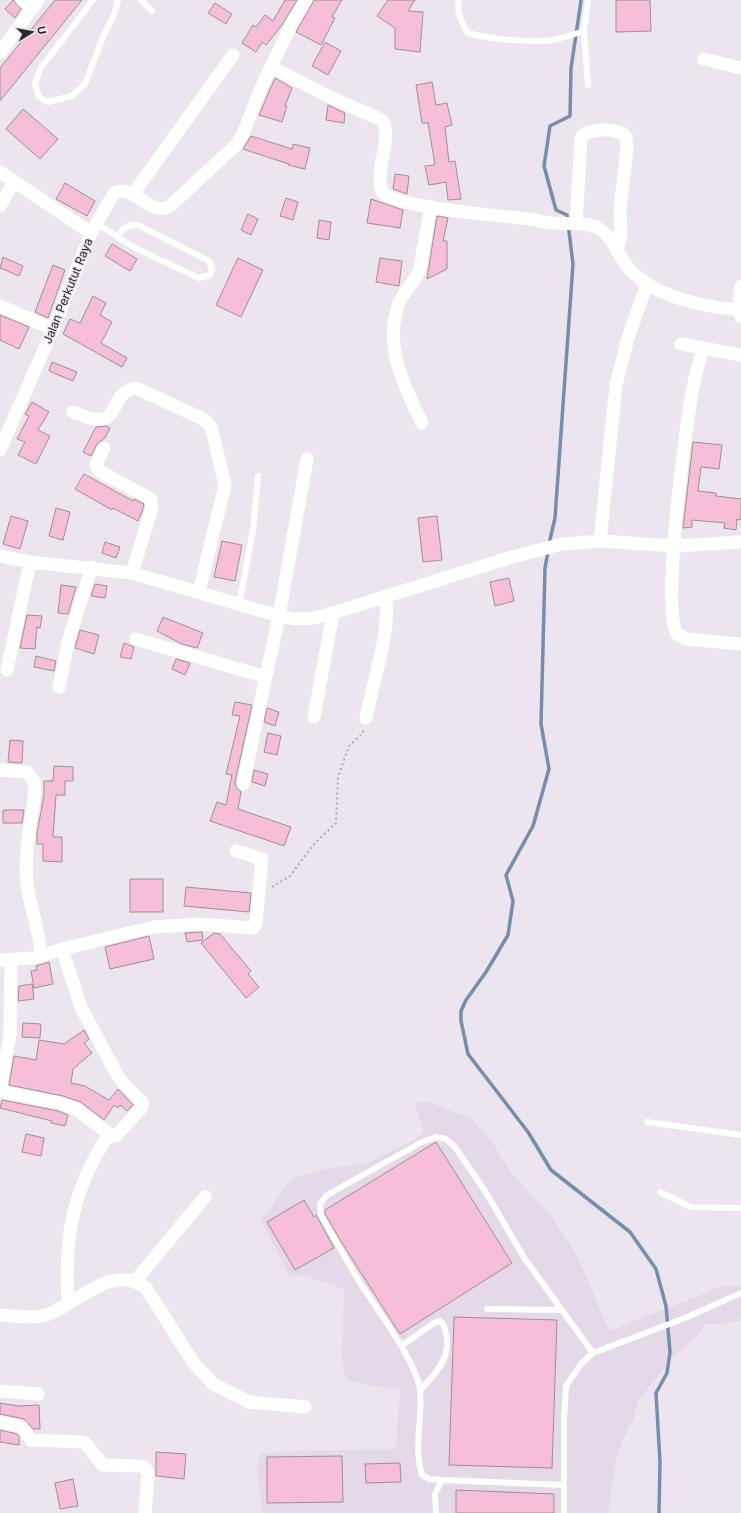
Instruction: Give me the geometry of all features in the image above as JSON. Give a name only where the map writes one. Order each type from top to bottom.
[{"type":"street","points":[[94,228],[114,193],[123,191],[133,194],[157,209],[163,210],[169,207],[225,157],[236,145],[243,134],[260,88],[291,25],[306,0]]},
{"type":"street","points":[[0,53],[31,3]]},
{"type":"street","points":[[133,194],[233,55]]},
{"type":"street","points":[[704,60],[741,68]]},
{"type":"street","points":[[271,67],[332,98],[382,120],[386,129],[380,182],[382,192],[391,198],[413,205],[431,206],[554,223],[591,226],[605,232],[631,271],[647,284],[688,301],[740,313],[741,286]]},
{"type":"street","points":[[574,224],[579,148],[583,135],[588,132],[602,131],[623,134],[627,142],[627,149],[620,208],[621,235],[618,251]]},
{"type":"street","name":"Jalan Perkutut Raya","points":[[0,172],[94,228],[53,329],[0,450]]},
{"type":"street","points":[[0,206],[14,181]]},
{"type":"street","points":[[422,423],[397,365],[393,348],[393,331],[394,318],[400,302],[407,288],[415,280],[420,268],[431,206]]},
{"type":"street","points":[[600,541],[616,386],[628,338],[647,284]]},
{"type":"street","points":[[0,306],[53,329]]},
{"type":"street","points":[[681,344],[741,355]]},
{"type":"street","points":[[703,348],[694,384],[682,469],[674,546],[673,624],[677,634],[687,639],[741,644]]},
{"type":"street","points":[[73,412],[92,419],[102,420],[110,416],[124,392],[136,388],[201,418],[209,424],[218,450],[225,485],[199,592]]},
{"type":"street","points":[[104,448],[96,465],[99,471],[151,499],[152,502],[152,508],[132,573]]},
{"type":"street","points":[[243,784],[258,720],[279,616],[306,459]]},
{"type":"street","points":[[0,556],[30,562],[132,573],[239,605],[295,619],[314,618],[333,613],[544,548],[562,544],[600,541],[674,546],[741,542]]},
{"type":"street","points":[[7,670],[30,562]]},
{"type":"street","points":[[58,687],[69,638],[92,568]]},
{"type":"street","points":[[366,718],[386,626],[387,606],[385,596]]},
{"type":"street","points":[[314,717],[333,613]]},
{"type":"street","points":[[136,639],[266,677]]},
{"type":"street","points":[[0,770],[27,772],[34,782],[35,791],[27,858],[27,882],[40,943],[41,956]]},
{"type":"street","points":[[108,1136],[107,1132],[76,1109],[60,1103],[0,1090],[10,1035],[6,960],[41,956],[62,949],[154,927],[200,924],[252,928],[256,924],[262,857],[236,851]]},
{"type":"street","points":[[62,949],[85,1014],[116,1073],[122,1082],[142,1102],[142,1107],[116,1136],[108,1136]]},
{"type":"street","points":[[68,1304],[68,1254],[72,1216],[87,1171],[108,1136]]},
{"type":"street","points":[[135,1281],[204,1197]]},
{"type":"street","points":[[0,1315],[41,1316],[68,1304],[100,1285],[118,1279],[135,1281],[146,1288],[193,1362],[213,1384],[249,1402],[305,1407]]},
{"type":"street","points":[[0,1391],[38,1394]]},
{"type":"street","points":[[0,1422],[22,1427],[31,1440],[84,1442],[100,1463],[106,1466],[140,1466],[145,1468],[148,1474],[145,1513]]},
{"type":"lane","points":[[93,0],[40,69],[35,84],[39,97],[48,102],[72,96],[85,84],[102,37],[114,15],[118,0]]},
{"type":"lane","points":[[141,0],[152,11]]},
{"type":"lane","points":[[460,0],[458,4],[462,23],[468,33],[485,38],[556,40],[584,32]]},
{"type":"lane","points":[[588,0],[584,32],[588,85]]},
{"type":"lane","points":[[94,228],[118,237],[135,248],[199,278],[210,275],[212,270],[209,262],[138,226],[130,224],[121,230],[118,237]]},
{"type":"lane","points":[[239,605],[253,530],[258,476]]},
{"type":"lane","points":[[647,1122],[741,1134]]},
{"type":"lane","points":[[564,1485],[442,1480],[428,1479],[422,1475],[418,1460],[420,1390],[401,1346],[359,1281],[321,1215],[320,1204],[327,1195],[422,1142],[436,1137],[446,1139],[455,1147],[485,1191],[525,1259],[593,1353]]},
{"type":"lane","points":[[660,1192],[691,1207],[741,1208]]},
{"type":"lane","points":[[564,1513],[564,1418],[566,1386],[581,1364],[593,1353],[685,1318],[741,1293]]},
{"type":"lane","points":[[487,1309],[561,1310]]},
{"type":"lane","points":[[401,1346],[434,1323],[440,1321],[443,1324],[446,1337],[444,1361],[432,1378],[420,1390]]},
{"type":"lane","points":[[436,1513],[435,1494],[442,1480]]},
{"type":"path","points":[[259,893],[290,876],[314,844],[336,823],[338,777],[349,746],[363,733],[366,718]]},
{"type":"shaded area","points":[[429,1102],[472,1119],[494,1145],[513,1175],[552,1217],[576,1253],[609,1331],[701,1295],[720,1286],[741,1286],[741,1316],[739,1321],[704,1324],[701,1332],[673,1357],[638,1401],[633,1421],[624,1437],[616,1459],[608,1513],[263,1513],[257,1470],[260,1454],[294,1451],[396,1449],[400,1389],[373,1386],[348,1380],[345,1375],[342,1356],[344,1289],[303,1275],[289,1276],[261,1220],[292,1178],[324,1169],[368,1163],[414,1140],[424,1132],[414,1103]]},
{"type":"building","points":[[13,0],[21,9],[15,18],[5,9]]},
{"type":"building","points":[[55,0],[82,0],[0,101],[0,68]]},
{"type":"building","points":[[285,0],[297,0],[282,25],[266,45],[262,42],[256,52],[242,43],[253,25],[256,27],[265,15],[273,21]]},
{"type":"building","points":[[314,0],[342,0],[332,17],[335,18],[321,45],[296,32]]},
{"type":"building","points":[[388,0],[415,0],[408,11],[423,12],[420,52],[395,49],[395,28],[377,16]]},
{"type":"building","points":[[616,0],[650,0],[651,31],[616,32]]},
{"type":"building","points":[[215,3],[232,14],[226,24],[208,13]]},
{"type":"building","points":[[325,42],[341,51],[328,75],[312,66]]},
{"type":"building","points":[[275,78],[292,88],[285,106],[287,106],[282,122],[259,115]]},
{"type":"building","points":[[432,82],[436,105],[447,103],[452,125],[445,127],[449,162],[455,161],[461,199],[448,200],[446,182],[429,185],[425,166],[435,165],[428,123],[422,123],[416,85]]},
{"type":"building","points":[[328,105],[345,113],[344,123],[326,120]]},
{"type":"building","points":[[23,109],[58,139],[40,159],[6,129]]},
{"type":"building","points":[[251,136],[292,149],[293,144],[310,148],[305,169],[288,165],[289,164],[243,149]]},
{"type":"building","points":[[395,174],[409,176],[407,194],[393,189]]},
{"type":"building","points":[[65,183],[95,201],[87,216],[56,199]]},
{"type":"building","points":[[286,198],[298,202],[293,220],[280,216]]},
{"type":"building","points":[[371,199],[403,210],[400,228],[367,223]]},
{"type":"building","points":[[248,214],[258,219],[251,235],[241,230]]},
{"type":"building","points":[[437,216],[448,218],[443,241],[447,241],[447,269],[427,279]]},
{"type":"building","points":[[319,220],[331,222],[329,240],[317,238]]},
{"type":"building","points":[[112,244],[137,259],[130,271],[105,256]]},
{"type":"building","points":[[3,257],[23,266],[19,276],[0,268]]},
{"type":"building","points":[[238,258],[263,270],[241,317],[216,305]]},
{"type":"building","points":[[380,258],[402,261],[399,286],[376,282]]},
{"type":"building","points":[[53,265],[65,270],[48,318],[35,312]]},
{"type":"building","points":[[93,296],[106,303],[100,315],[112,322],[101,343],[127,358],[122,367],[63,334],[70,319],[80,323]]},
{"type":"building","points":[[0,315],[29,327],[19,349],[0,340]]},
{"type":"building","points":[[52,362],[77,372],[73,381],[49,371]]},
{"type":"building","points":[[32,402],[49,412],[38,430],[50,436],[36,464],[18,455],[25,442],[17,439],[29,416],[25,414]]},
{"type":"building","points":[[106,426],[110,428],[105,438],[97,444],[91,456],[83,452],[96,427]]},
{"type":"building","points":[[693,442],[722,445],[719,469],[701,467],[698,491],[716,493],[716,496],[741,499],[741,520],[737,519],[736,530],[724,528],[725,523],[692,520],[692,527],[683,528]]},
{"type":"building","points":[[84,474],[133,501],[134,499],[144,504],[138,521],[113,508],[112,510],[75,489]]},
{"type":"building","points":[[56,508],[70,512],[63,540],[49,536]]},
{"type":"building","points":[[11,516],[28,521],[20,549],[3,544]]},
{"type":"building","points":[[437,516],[442,560],[423,562],[418,518]]},
{"type":"building","points":[[222,541],[242,545],[235,581],[214,577]]},
{"type":"building","points":[[105,542],[120,547],[116,558],[102,553]]},
{"type":"building","points":[[509,578],[514,601],[495,606],[490,582]]},
{"type":"building","points":[[95,584],[107,586],[105,598],[91,596]]},
{"type":"building","points":[[61,585],[76,587],[68,614],[58,613]]},
{"type":"building","points":[[27,615],[42,616],[40,628],[37,627],[35,649],[20,648]]},
{"type":"building","points":[[163,617],[203,633],[197,648],[182,644],[157,631]]},
{"type":"building","points":[[80,630],[99,635],[94,654],[75,648]]},
{"type":"building","points":[[124,643],[134,647],[131,659],[120,657]]},
{"type":"building","points":[[36,656],[56,661],[54,671],[34,667]]},
{"type":"building","points":[[176,659],[190,663],[185,675],[172,669]]},
{"type":"building","points":[[235,702],[252,705],[235,782],[236,787],[241,792],[238,809],[291,827],[284,846],[210,821],[217,802],[226,805],[232,775],[226,774],[240,716],[232,715]]},
{"type":"building","points":[[267,708],[279,712],[275,726],[264,722]]},
{"type":"building","points":[[268,733],[281,736],[277,755],[264,752]]},
{"type":"building","points":[[10,740],[23,741],[22,763],[8,762]]},
{"type":"building","points":[[54,766],[73,767],[73,781],[65,781],[65,795],[56,795],[53,837],[62,837],[62,862],[43,861],[43,844],[37,844],[37,833],[44,795],[44,781],[53,781]]},
{"type":"building","points":[[254,770],[268,774],[265,786],[252,782]]},
{"type":"building","points":[[3,810],[24,810],[22,823],[3,823]]},
{"type":"building","points":[[130,879],[163,879],[163,912],[130,912]]},
{"type":"building","points":[[186,887],[251,893],[249,912],[184,906]]},
{"type":"building","points":[[202,932],[203,940],[187,942],[185,933]]},
{"type":"building","points":[[214,933],[220,934],[251,971],[248,974],[259,987],[246,998],[201,943]]},
{"type":"building","points":[[149,936],[154,959],[110,969],[105,947]]},
{"type":"building","points":[[49,962],[53,984],[34,988],[31,971],[37,970],[36,966]]},
{"type":"building","points":[[32,984],[34,999],[18,1001],[19,986]]},
{"type":"building","points":[[23,1023],[41,1024],[40,1038],[22,1037]]},
{"type":"building","points":[[84,1030],[89,1039],[84,1043],[92,1053],[73,1069],[71,1083],[85,1086],[109,1100],[118,1089],[133,1105],[127,1111],[120,1105],[118,1108],[114,1105],[104,1120],[81,1102],[63,1096],[9,1085],[14,1056],[36,1060],[39,1040],[64,1044]]},
{"type":"building","points":[[2,1100],[58,1111],[68,1115],[65,1126],[51,1123],[52,1121],[0,1108]]},
{"type":"building","points":[[26,1134],[44,1138],[41,1156],[22,1152]]},
{"type":"building","points":[[436,1142],[512,1263],[400,1334],[342,1243],[325,1214],[325,1210]]},
{"type":"building","points":[[304,1200],[314,1217],[316,1215],[334,1248],[295,1270],[267,1222]]},
{"type":"building","points":[[454,1317],[557,1320],[552,1468],[449,1465]]},
{"type":"building","points":[[0,1403],[18,1406],[39,1405],[40,1429],[33,1429],[24,1419],[0,1414]]},
{"type":"building","points":[[0,1430],[17,1434],[19,1437],[19,1445],[0,1442]]},
{"type":"building","points":[[156,1452],[186,1454],[184,1479],[156,1476]]},
{"type":"building","points":[[342,1456],[343,1502],[267,1503],[267,1457]]},
{"type":"building","points":[[400,1463],[401,1482],[366,1483],[365,1464]]},
{"type":"building","points":[[73,1479],[78,1506],[60,1509],[55,1483]]},
{"type":"building","points":[[456,1490],[554,1494],[554,1513],[456,1513]]},
{"type":"waterway","points":[[549,544],[555,518],[573,264],[567,215],[556,210],[544,166],[550,126],[570,116],[571,68],[581,1]]},
{"type":"waterway","points":[[548,552],[545,568],[541,724],[549,769],[533,826],[506,875],[513,901],[508,935],[486,972],[466,1000],[461,1011],[461,1021],[468,1054],[528,1132],[551,1170],[630,1232],[656,1269],[666,1306],[670,1352],[667,1373],[656,1393],[660,1462],[659,1513]]}]
